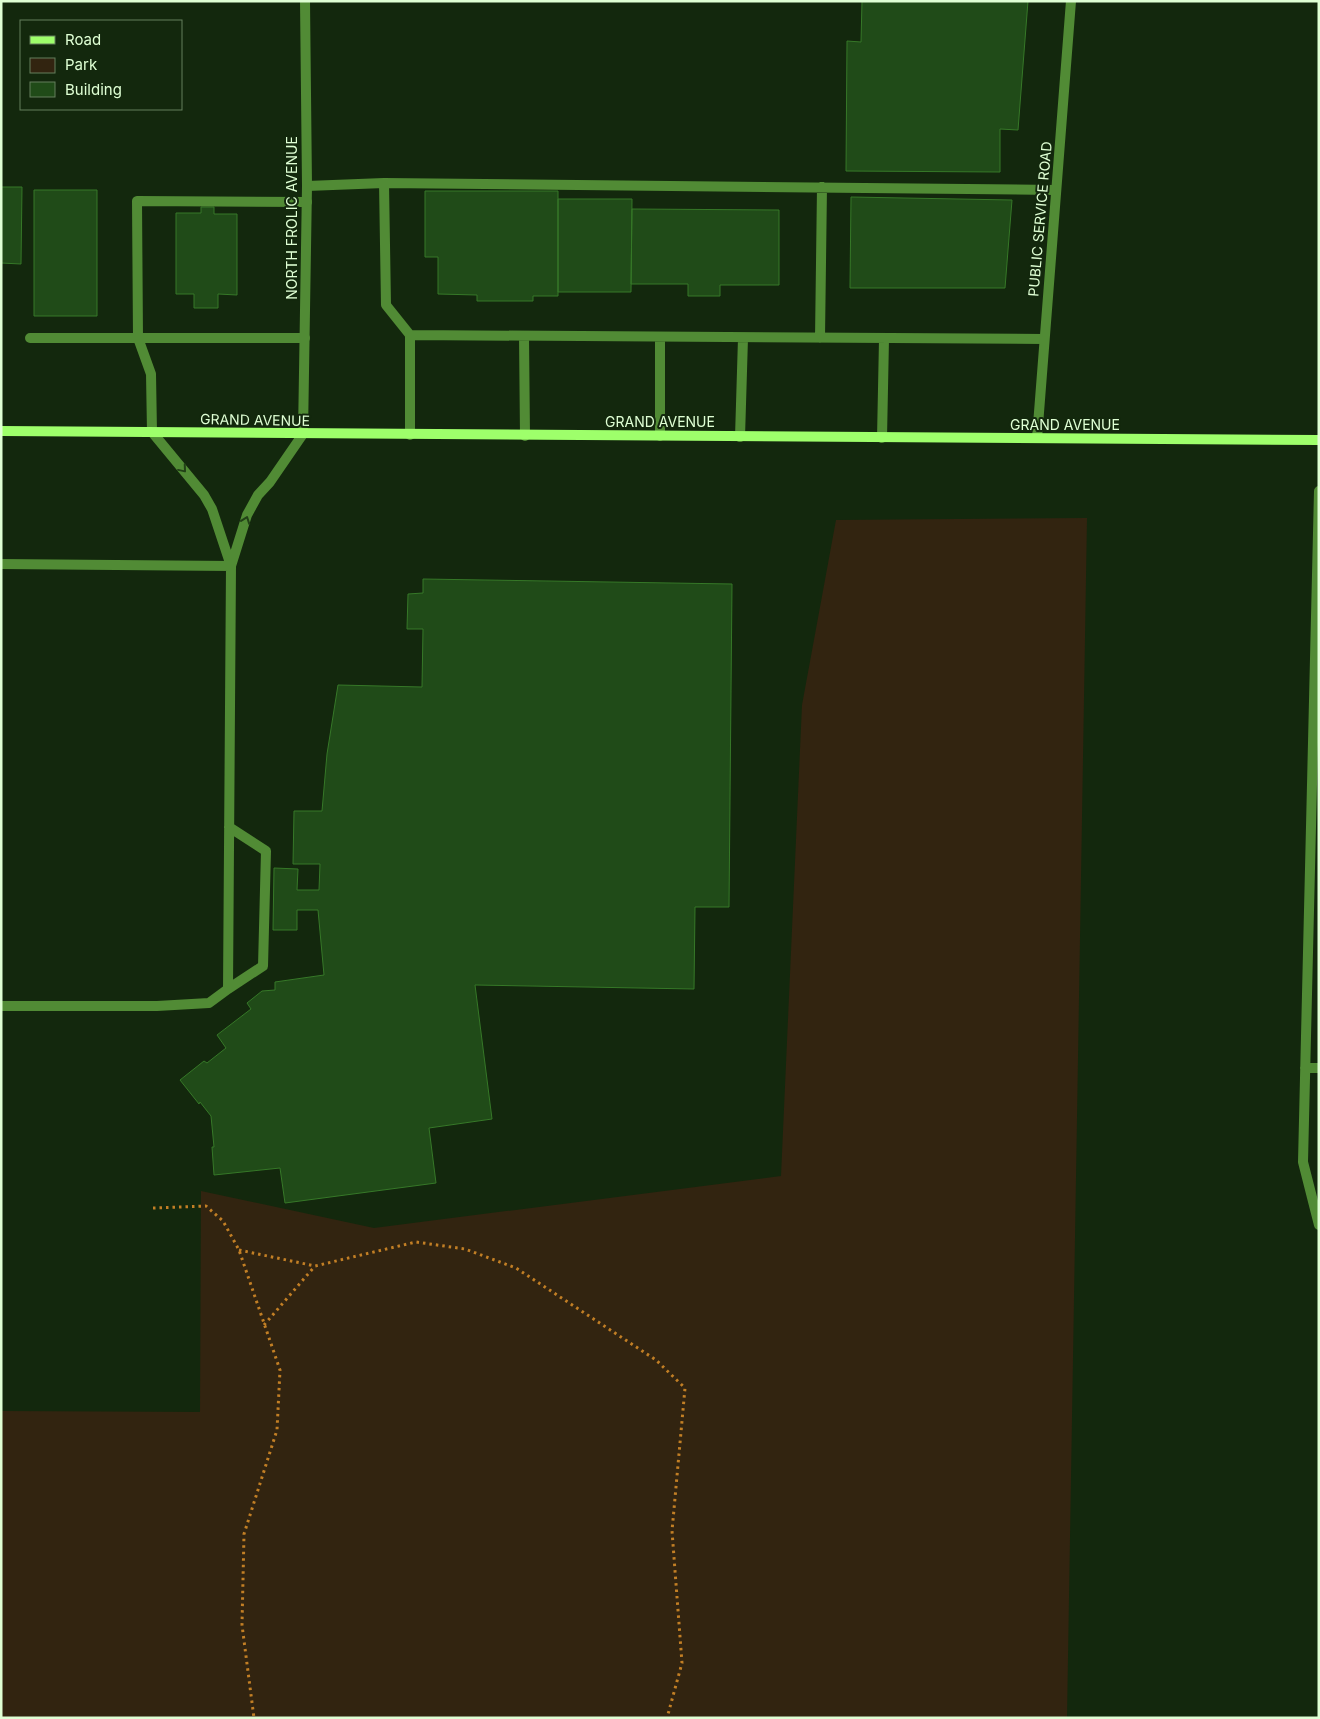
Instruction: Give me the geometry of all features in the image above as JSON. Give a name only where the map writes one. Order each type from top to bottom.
[{"type":"main road","name":"GRAND AVENUE","points":[[1,431],[1319,440]]},
{"type":"street","name":"NORTH FROLIC AVENUE","points":[[303,434],[307,202],[304,1]]},
{"type":"street","name":"PUBLIC SERVICE ROAD","points":[[1037,438],[1071,1]]},
{"type":"street","points":[[384,183],[386,305],[410,335],[410,434]]},
{"type":"street","points":[[307,186],[384,183],[1056,190]]},
{"type":"street","points":[[820,338],[822,188]]},
{"type":"street","points":[[231,566],[212,509],[204,494],[152,432],[151,374],[138,338],[137,201],[307,202]]},
{"type":"street","points":[[410,335],[1044,339]]},
{"type":"street","points":[[524,336],[525,436]]},
{"type":"street","points":[[660,337],[660,436]]},
{"type":"street","points":[[30,338],[305,338]]},
{"type":"street","points":[[740,437],[742,338]]},
{"type":"street","points":[[882,438],[884,339]]},
{"type":"street","points":[[228,989],[231,566],[247,515],[260,492],[270,482],[303,434]]},
{"type":"street","points":[[1319,491],[1303,1162],[1319,1225]]},
{"type":"street","points":[[1,564],[231,566]]},
{"type":"street","points":[[1,1006],[157,1006],[209,1003],[263,966],[266,852],[230,827]]},
{"type":"street","points":[[1305,1068],[1319,1068]]},
{"type":"path","points":[[153,1208],[206,1206],[223,1221],[239,1250],[280,1370],[277,1430],[244,1534],[242,1625],[254,1718]]},
{"type":"path","points":[[239,1250],[315,1266],[416,1242],[465,1249],[516,1268],[656,1360],[685,1388],[672,1531],[682,1663],[667,1718]]},
{"type":"path","points":[[264,1325],[315,1266]]},
{"type":"green space","points":[[1087,518],[1067,1718],[1,1718],[1,1411],[200,1412],[201,1191],[374,1228],[781,1176],[802,705],[836,520]]},
{"type":"building","points":[[862,1],[1028,1],[1018,130],[1000,129],[1000,172],[846,171],[847,41],[861,42]]},
{"type":"building","points":[[1,187],[22,187],[21,264],[1,263]]},
{"type":"building","points":[[34,190],[97,190],[97,316],[34,316]]},
{"type":"building","points":[[425,191],[558,191],[558,296],[533,296],[533,301],[477,301],[477,295],[438,294],[438,257],[425,257]]},
{"type":"building","points":[[851,197],[1012,200],[1005,288],[850,288]]},
{"type":"building","points":[[558,199],[632,199],[631,292],[558,292]]},
{"type":"building","points":[[201,207],[214,207],[214,214],[237,214],[237,295],[218,294],[218,308],[194,308],[194,294],[176,294],[176,213],[201,213]]},
{"type":"building","points":[[632,209],[779,210],[779,285],[720,285],[720,296],[688,296],[688,284],[631,284]]},
{"type":"building","points":[[423,579],[732,584],[729,907],[695,907],[694,989],[475,985],[492,1119],[429,1128],[436,1183],[285,1203],[280,1168],[214,1175],[211,1116],[180,1080],[204,1061],[207,1063],[226,1048],[217,1035],[251,1009],[247,1003],[262,991],[275,990],[275,982],[324,975],[318,910],[297,910],[297,930],[273,930],[274,868],[298,869],[297,890],[319,890],[320,864],[293,864],[294,811],[322,811],[327,754],[338,685],[422,687],[423,629],[407,629],[408,594],[423,593]]}]
